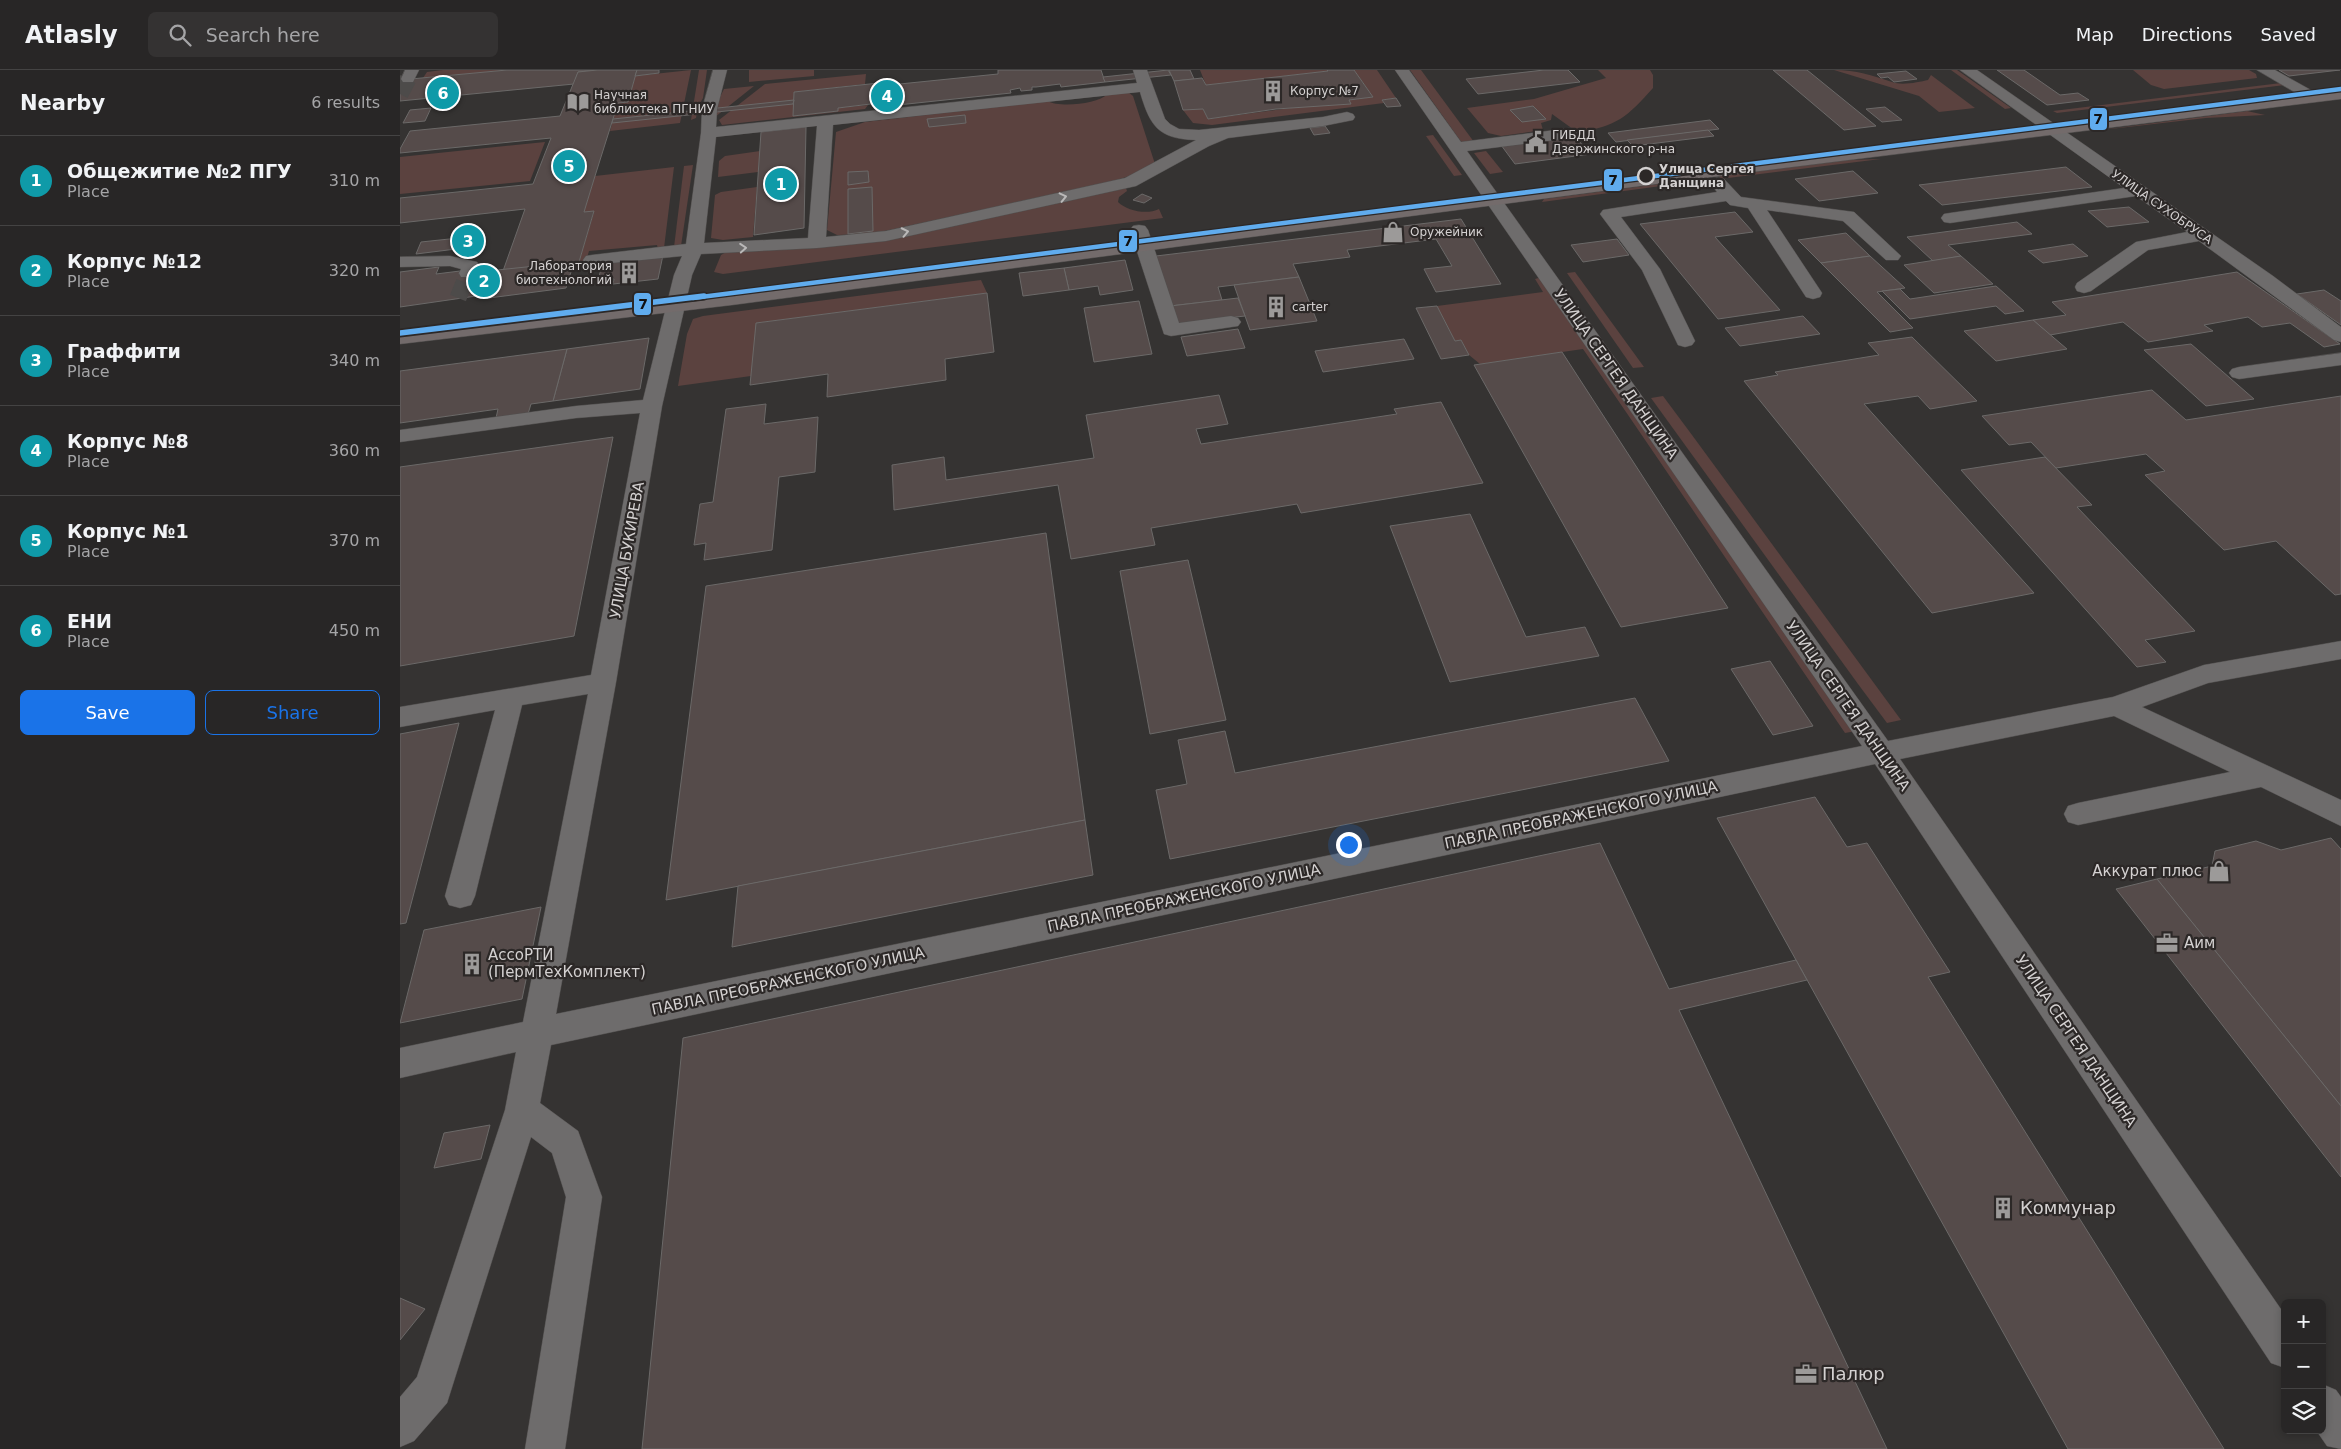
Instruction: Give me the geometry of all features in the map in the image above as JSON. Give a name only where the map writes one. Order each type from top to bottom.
[{"type":"main road","points":[[400,322],[1141,237],[1490,193],[2036,118],[2341,81]]},
{"type":"main road","points":[[1490,193],[1708,172],[2341,94]]},
{"type":"main road","points":[[400,338],[679,290]]},
{"type":"street","name":"УЛИЦА БУКИРЕВА","points":[[400,1428],[433,1389],[522,1110],[603,682],[652,406],[679,290],[694,249],[709,133],[706,121],[708,108],[717,88],[720,70]]},
{"type":"street","points":[[1140,70],[1160,124],[1171,161]]},
{"type":"street","name":"УЛИЦА СЕРГЕЯ ДАНЩИНА","points":[[1402,70],[1881,752],[2282,1344]]},
{"type":"street","name":"УЛИЦА СУХОБРУСА","points":[[1967,70],[2055,130],[2341,336]]},
{"type":"street","points":[[2264,70],[2313,97]]},
{"type":"street","points":[[709,133],[1146,86]]},
{"type":"street","points":[[817,243],[825,120]]},
{"type":"street","points":[[1160,124],[1170,130],[1186,134],[1203,135],[1349,120]]},
{"type":"street","points":[[592,260],[694,249],[817,243],[886,236],[1130,182],[1160,169],[1210,138],[1230,132]]},
{"type":"street","points":[[1457,147],[1571,133]]},
{"type":"street","points":[[1708,172],[1736,201],[1848,216],[1892,256]]},
{"type":"street","points":[[1950,218],[2138,191]]},
{"type":"street","points":[[1685,341],[1651,269],[1609,214],[1730,195]]},
{"type":"street","points":[[1754,204],[1813,293]]},
{"type":"street","points":[[2084,286],[2142,246],[2202,235]]},
{"type":"street","points":[[1141,237],[1171,330],[1231,322]]},
{"type":"street","points":[[400,262],[450,261],[471,266],[468,273]]},
{"type":"street","points":[[2240,373],[2341,359]]},
{"type":"street","points":[[400,436],[576,412],[652,406]]},
{"type":"street","points":[[400,453],[607,424]]},
{"type":"street","name":"ПАВЛА ПРЕОБРАЖЕНСКОГО УЛИЦА","points":[[400,1064],[537,1033],[1881,752],[2116,706],[2204,674],[2341,650]]},
{"type":"street","points":[[400,717],[603,682]]},
{"type":"street","points":[[460,896],[511,698]]},
{"type":"street","points":[[2116,706],[2337,811],[2341,816]]},
{"type":"street","points":[[2078,814],[2262,776]]},
{"type":"street","points":[[522,1110],[566,1143],[584,1197],[545,1449]]},
{"type":"street","points":[[2326,1410],[2341,1432]]},
{"type":"shaded area","points":[[443,70],[507,70],[423,78],[427,72]]},
{"type":"shaded area","points":[[691,70],[680,123],[610,131],[618,103],[628,102],[635,76]]},
{"type":"shaded area","points":[[699,70],[707,70],[703,98],[698,107],[696,118],[691,120]]},
{"type":"shaded area","points":[[749,70],[814,70],[814,76],[749,82]]},
{"type":"shaded area","points":[[1200,70],[1327,70],[1328,71],[1206,85]]},
{"type":"shaded area","points":[[1354,70],[1377,70],[1396,98],[1382,100],[1384,103],[1212,125],[1193,123],[1183,110],[1202,108],[1208,119],[1373,97]]},
{"type":"shaded area","points":[[1410,70],[1421,70],[1474,142],[1462,143]]},
{"type":"shaded area","points":[[1598,70],[1650,70],[1653,75],[1653,88],[1621,119],[1602,127],[1577,132],[1552,114],[1551,120],[1541,123],[1543,130],[1501,136],[1488,133],[1467,108],[1534,99],[1606,78]]},
{"type":"shaded area","points":[[1834,70],[1857,72],[1901,84],[1928,80],[1931,75],[1975,108],[1939,112],[1919,96]]},
{"type":"shaded area","points":[[1951,70],[1957,70],[2011,108],[2005,109]]},
{"type":"shaded area","points":[[2133,70],[2249,70],[2256,74],[2257,78],[2164,89],[2151,85]]},
{"type":"shaded area","points":[[866,74],[865,84],[794,92],[793,116],[838,111],[838,108],[868,105],[865,109],[722,125],[719,120],[765,84]]},
{"type":"shaded area","points":[[2281,83],[2285,85],[2057,113],[2053,111]]},
{"type":"shaded area","points":[[754,86],[715,117],[715,107],[724,89]]},
{"type":"shaded area","points":[[1128,92],[1133,96],[1155,164],[1142,172],[1114,181],[871,234],[837,235],[827,230],[836,132],[865,122],[1047,101],[1061,104],[1079,104],[1096,100],[1108,94]]},
{"type":"shaded area","points":[[2247,111],[2265,115],[2206,118],[2093,131]]},
{"type":"shaded area","points":[[1433,135],[1462,175],[1454,176],[1426,136]]},
{"type":"shaded area","points":[[545,142],[530,181],[400,194],[400,157]]},
{"type":"shaded area","points":[[760,151],[758,172],[718,177],[719,161],[725,156]]},
{"type":"shaded area","points":[[1486,151],[1503,172],[1490,174],[1474,153]]},
{"type":"shaded area","points":[[1881,159],[1720,179],[1719,176],[1848,160]]},
{"type":"shaded area","points":[[693,165],[681,246],[674,247],[684,166]]},
{"type":"shaded area","points":[[674,167],[664,248],[658,249],[657,245],[589,251],[586,261],[579,262],[594,212],[584,212],[595,176]]},
{"type":"shaded area","points":[[1704,178],[1706,180],[1542,202],[1544,199]]},
{"type":"shaded area","points":[[757,187],[753,237],[723,240],[711,238],[715,195],[721,192]]},
{"type":"shaded area","points":[[1126,188],[1127,191],[1119,197],[1118,202],[1132,210],[1143,212],[1159,209],[1163,218],[723,274],[714,272],[721,255],[728,251],[809,248],[936,230]]},
{"type":"shaded area","points":[[1575,272],[1644,367],[1633,368],[1567,273]]},
{"type":"shaded area","points":[[1542,277],[1856,731],[1845,733],[1583,349],[1480,364],[1469,355],[1461,340],[1455,341],[1437,306],[1543,292],[1535,279]]},
{"type":"shaded area","points":[[981,280],[987,293],[757,323],[751,376],[678,386],[687,334],[693,319],[703,316]]},
{"type":"shaded area","points":[[1663,396],[1901,720],[1887,723],[1858,684],[1651,398]]},
{"type":"building","points":[[507,70],[597,70],[578,72],[574,84],[400,101],[400,80]]},
{"type":"building","points":[[637,70],[628,102],[618,103],[584,212],[594,211],[579,262],[503,271],[525,209],[400,223],[400,198],[533,184],[551,138],[400,153],[400,149],[410,131],[560,116],[578,72]]},
{"type":"building","points":[[637,70],[659,70],[659,73],[635,76]]},
{"type":"building","points":[[998,70],[1101,70],[1105,82],[1061,87],[1060,84],[1032,87],[1032,90],[1021,91],[1020,88],[1010,90],[1011,93],[879,107],[879,103],[838,108],[838,111],[793,116],[794,92],[879,83],[880,86],[998,74]]},
{"type":"building","points":[[1168,70],[1171,75],[1105,82],[1103,77]]},
{"type":"building","points":[[1169,70],[1190,70],[1194,79],[1174,81]]},
{"type":"building","name":"Корпус №7","points":[[1327,70],[1354,70],[1373,97],[1349,100],[1351,104],[1276,109],[1208,119],[1203,109],[1183,110],[1174,81],[1202,78],[1206,85]]},
{"type":"building","points":[[1544,70],[1568,70],[1580,82],[1478,94],[1466,79]]},
{"type":"building","points":[[1773,70],[1807,70],[1876,126],[1844,130]]},
{"type":"building","points":[[1997,70],[2024,70],[2060,95],[2078,93],[2089,100],[2047,105]]},
{"type":"building","points":[[2279,70],[2340,70],[2289,76]]},
{"type":"building","points":[[1906,71],[1917,79],[1894,82],[1888,77],[1881,78],[1877,74]]},
{"type":"building","points":[[1396,98],[1401,106],[1387,107],[1382,100]]},
{"type":"building","points":[[794,100],[793,104],[612,123],[613,119]]},
{"type":"building","points":[[1533,106],[1546,119],[1522,122],[1510,110]]},
{"type":"building","points":[[1885,107],[1902,120],[1882,122],[1866,109]]},
{"type":"building","points":[[431,108],[425,121],[403,123],[410,110]]},
{"type":"building","points":[[965,115],[966,123],[929,127],[927,119]]},
{"type":"building","points":[[1710,120],[1719,129],[1616,142],[1608,133]]},
{"type":"building","points":[[1325,126],[1330,133],[1314,135],[1310,128]]},
{"type":"building","points":[[806,127],[804,228],[754,235],[761,132]]},
{"type":"building","points":[[1708,130],[1714,136],[1633,146],[1627,140]]},
{"type":"building","points":[[1574,136],[1591,154],[1515,164],[1501,145]]},
{"type":"building","points":[[2066,167],[2092,187],[1942,205],[1919,185]]},
{"type":"building","points":[[868,171],[869,182],[848,185],[848,172]]},
{"type":"building","points":[[1853,171],[1878,193],[1819,201],[1795,179]]},
{"type":"building","points":[[872,187],[873,231],[848,234],[848,189]]},
{"type":"building","points":[[1142,194],[1152,198],[1144,203],[1133,200]]},
{"type":"building","points":[[2129,207],[2149,222],[2107,227],[2088,211]]},
{"type":"building","points":[[1735,212],[1753,232],[1715,237],[1780,310],[1718,319],[1640,224]]},
{"type":"building","points":[[1461,219],[1501,284],[1436,292],[1424,269],[1452,266],[1436,239],[1347,250],[1350,257],[1293,264],[1299,277],[1218,287],[1222,300],[1170,306],[1156,256]]},
{"type":"building","points":[[2017,222],[2032,234],[1948,245],[1961,256],[1933,261],[1907,237]]},
{"type":"building","points":[[1846,233],[1870,256],[1821,263],[1798,240]]},
{"type":"building","points":[[468,237],[464,248],[416,254],[421,242]]},
{"type":"building","points":[[1617,239],[1629,255],[1583,262],[1571,245]]},
{"type":"building","points":[[2073,244],[2088,256],[2043,263],[2028,251]]},
{"type":"building","name":"Лаборатория биотехнологий","points":[[663,255],[658,279],[613,284],[614,279],[598,281],[601,268],[593,269],[595,263]]},
{"type":"building","points":[[1870,256],[1905,288],[1877,292],[1913,328],[1890,332],[1821,263]]},
{"type":"building","points":[[1961,256],[1993,284],[1934,293],[1904,265]]},
{"type":"building","points":[[1125,260],[1133,290],[1100,295],[1098,286],[1069,290],[1064,268]]},
{"type":"building","points":[[574,262],[566,288],[489,298],[490,294],[400,307],[400,272],[439,267],[436,274],[460,271],[459,274]]},
{"type":"building","points":[[1064,268],[1069,290],[1023,296],[1019,273]]},
{"type":"building","points":[[2237,272],[2340,344],[2324,347],[2290,323],[2262,327],[2248,317],[2204,325],[2213,331],[2148,342],[2123,322],[2050,335],[2033,320],[2066,315],[2052,302]]},
{"type":"building","name":"carter","points":[[1299,277],[1317,321],[1250,330],[1234,285]]},
{"type":"building","points":[[1996,286],[2024,311],[2005,314],[1996,306],[1910,319],[1882,291],[1900,289],[1910,299]]},
{"type":"building","points":[[2324,290],[2341,301],[2341,325],[2297,294]]},
{"type":"building","points":[[987,293],[994,352],[945,359],[946,380],[827,397],[828,374],[750,385],[756,323]]},
{"type":"building","points":[[1238,298],[1245,316],[1175,324],[1170,306]]},
{"type":"building","points":[[1139,301],[1152,354],[1094,362],[1084,308]]},
{"type":"building","points":[[1437,306],[1455,341],[1461,340],[1469,355],[1441,359],[1416,308]]},
{"type":"building","points":[[1803,316],[1820,334],[1740,346],[1725,328]]},
{"type":"building","points":[[2033,320],[2067,349],[1996,361],[1964,331]]},
{"type":"building","points":[[1238,329],[1245,348],[1187,356],[1181,337]]},
{"type":"building","points":[[1912,337],[1977,401],[1930,409],[1918,396],[1864,404],[2034,593],[1932,613],[1744,381],[1778,375],[1775,372],[1879,355],[1868,343]]},
{"type":"building","points":[[649,338],[640,389],[553,401],[567,349]]},
{"type":"building","points":[[1404,339],[1414,359],[1323,372],[1315,351]]},
{"type":"building","points":[[2191,344],[2254,399],[2206,406],[2144,350]]},
{"type":"building","points":[[567,349],[553,401],[531,404],[528,414],[496,418],[498,409],[400,423],[400,371]]},
{"type":"building","points":[[1562,352],[1728,608],[1621,627],[1474,365]]},
{"type":"building","points":[[2152,390],[2186,420],[2341,396],[2341,594],[2335,595],[2276,541],[2224,550],[2145,475],[2165,471],[2146,454],[2056,468],[2031,442],[2009,445],[1982,416]]},
{"type":"building","points":[[1219,395],[1228,424],[1196,429],[1201,444],[1397,414],[1394,409],[1441,402],[1483,483],[1301,513],[1297,504],[1151,528],[1155,545],[1071,559],[1058,485],[894,510],[892,465],[944,457],[946,480],[1094,458],[1086,415]]},
{"type":"building","points":[[766,404],[764,424],[818,417],[815,472],[779,477],[772,550],[704,560],[706,543],[694,545],[700,504],[713,502],[726,409]]},
{"type":"building","points":[[613,437],[574,636],[400,666],[400,467]]},
{"type":"building","points":[[2045,457],[2092,505],[2077,507],[2195,631],[2145,640],[2166,662],[2137,667],[1961,470]]},
{"type":"building","points":[[1470,514],[1526,637],[1585,627],[1599,656],[1450,682],[1390,526]]},
{"type":"building","points":[[1046,533],[1085,820],[666,900],[706,586]]},
{"type":"building","points":[[1188,560],[1226,720],[1150,734],[1120,571]]},
{"type":"building","points":[[1770,661],[1813,726],[1773,735],[1731,669]]},
{"type":"building","points":[[1635,698],[1669,761],[1170,859],[1156,790],[1187,784],[1178,740],[1225,731],[1235,773]]},
{"type":"building","points":[[459,723],[406,923],[400,924],[400,734]]},
{"type":"building","name":"Коммунар","points":[[1815,797],[1847,847],[1867,843],[1950,972],[1928,977],[2224,1449],[2068,1449],[1717,818]]},
{"type":"building","points":[[1085,820],[1093,875],[732,947],[738,886]]},
{"type":"building","points":[[2331,838],[2341,849],[2341,1106],[2157,879],[2212,866],[2215,851],[2256,841],[2281,850]]},
{"type":"building","points":[[1600,843],[1669,989],[1796,960],[1807,980],[1679,1010],[1887,1449],[642,1449],[683,1038]]},
{"type":"building","points":[[2157,879],[2341,1106],[2341,1177],[2116,889]]},
{"type":"building","name":"АссоРТИ (ПермТехКомплект)","points":[[541,907],[522,999],[400,1023],[424,930]]},
{"type":"building","points":[[490,1125],[481,1159],[434,1168],[444,1133]]},
{"type":"building","points":[[400,1298],[425,1309],[400,1340]]},
{"type":"tunnel","points":[[400,94],[408,79]]},
{"type":"tunnel","points":[[458,298],[468,273]]},
{"type":"transit line","name":"7","points":[[400,333],[732,293],[1129,241],[2341,89]]},
{"type":"place","name":"Корпус №7","points":[[1273,91]]},
{"type":"place","name":"ЕНИ","points":[[443,93]]},
{"type":"place","name":"Корпус №8","points":[[887,96]]},
{"type":"place","name":"Научная библиотека ПГНИУ","points":[[578,102]]},
{"type":"place","name":"ГИБДД Дзержинского р-на","points":[[1536,142]]},
{"type":"place","name":"Корпус №1","points":[[569,166]]},
{"type":"place","name":"Улица Сергея Данщина","points":[[1646,176]]},
{"type":"place","name":"Общежитие №2 ПГУ","points":[[781,184]]},
{"type":"place","name":"Оружейник","points":[[1393,232]]},
{"type":"place","name":"Граффити","points":[[468,241]]},
{"type":"place","name":"Лаборатория биотехнологий","points":[[629,273]]},
{"type":"place","name":"Корпус №12","points":[[484,281]]},
{"type":"place","name":"carter","points":[[1276,307]]},
{"type":"place","name":"Аккурат плюс","points":[[2219,871]]},
{"type":"place","name":"Аим","points":[[2167,943]]},
{"type":"place","name":"АссоРТИ (ПермТехКомплект)","points":[[472,964]]},
{"type":"place","name":"Коммунар","points":[[2003,1208]]},
{"type":"place","name":"Палюр","points":[[1806,1374]]}]
